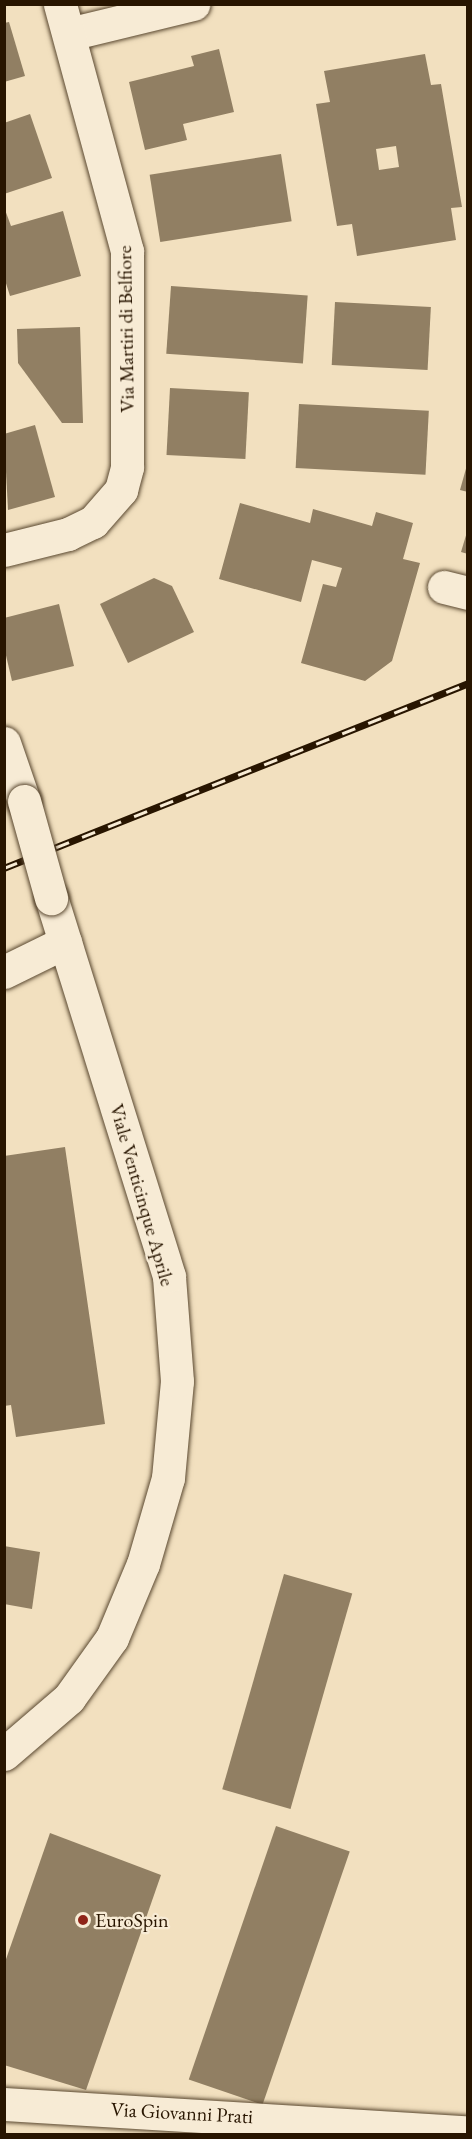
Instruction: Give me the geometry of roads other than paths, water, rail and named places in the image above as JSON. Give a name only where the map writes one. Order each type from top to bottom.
[{"type":"street","points":[[65,19],[193,4]]},
{"type":"street","name":"Via Martiri di Belfiore","points":[[4,550],[68,534],[93,522],[121,490],[127,467],[127,251],[65,19]]},
{"type":"street","name":"Viale Venticinque Aprile","points":[[4,743],[24,801],[51,898],[169,1276],[177,1381],[168,1478],[143,1564],[112,1638],[69,1698],[4,1754]]},
{"type":"street","points":[[4,972],[65,942]]},
{"type":"street","name":"Via Giovanni Prati","points":[[4,2104],[199,2124],[468,2132]]},
{"type":"railway","points":[[4,868],[468,683]]},
{"type":"place","name":"EuroSpin","points":[[83,1920]]}]
